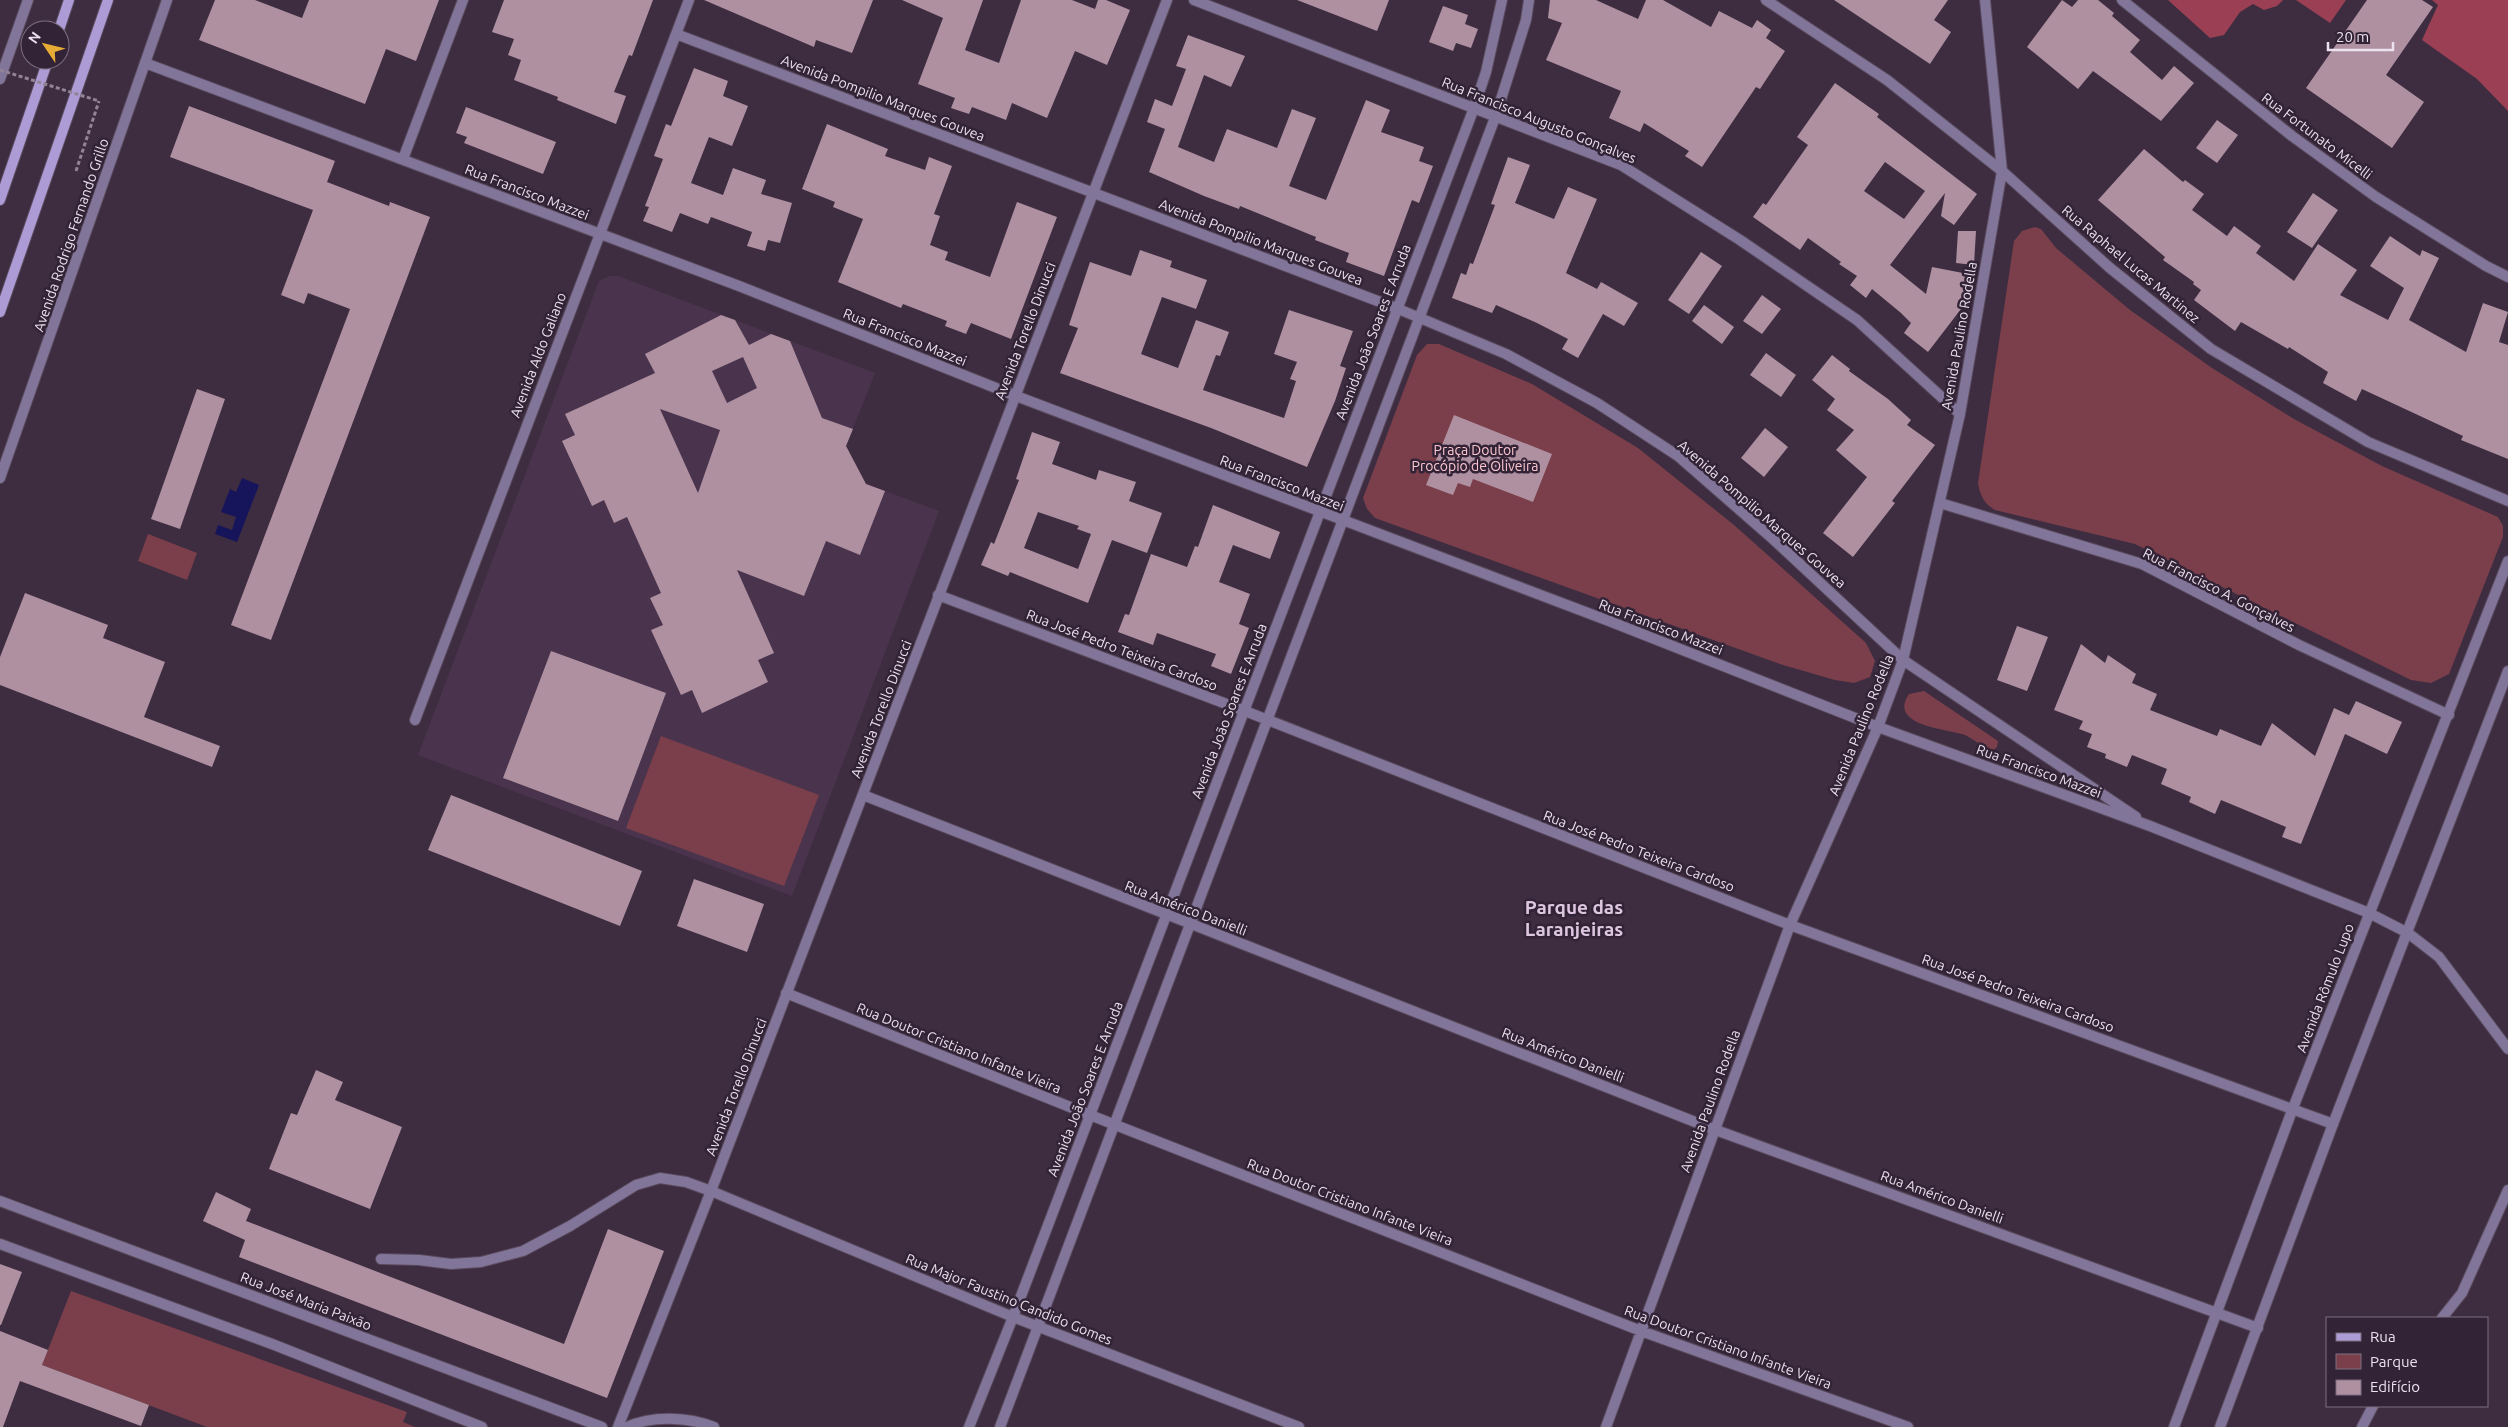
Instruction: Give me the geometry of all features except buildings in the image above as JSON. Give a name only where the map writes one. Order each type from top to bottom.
[{"type":"main road","points":[[62,20],[69,0]]},
{"type":"main road","points":[[0,312],[108,0]]},
{"type":"main road","points":[[0,200],[45,70]]},
{"type":"street","name":"Avenida Rodrigo Fernando Grillo","points":[[0,478],[167,0]]},
{"type":"street","points":[[403,159],[463,0]]},
{"type":"street","name":"Avenida Aldo Galiano","points":[[415,720],[598,234],[689,0]]},
{"type":"street","name":"Avenida Torello Dinucci","points":[[618,1427],[711,1191],[1167,0]]},
{"type":"street","name":"Rua Francisco Augusto Gonçalves","points":[[1194,0],[1496,115],[1621,165],[1740,240],[1857,320],[1960,414]]},
{"type":"street","name":"Avenida João Soares E Arruda","points":[[969,1427],[1013,1317],[1165,915],[1245,711],[1396,308],[1474,108],[1486,72],[1502,0]]},
{"type":"street","points":[[1000,1427],[1040,1326],[1496,115],[1526,20],[1529,0]]},
{"type":"street","name":"Rua Raphael Lucas Martinez","points":[[1766,0],[1887,80],[2002,171],[2110,268],[2211,349],[2368,442],[2508,501]]},
{"type":"street","name":"Avenida Paulino Rodella","points":[[1606,1427],[1713,1129],[1790,925],[1878,727],[1903,660],[1960,414],[2002,171],[1985,0]]},
{"type":"street","name":"Rua Fortunato Micelli","points":[[2122,0],[2292,136],[2376,197],[2486,266],[2508,277]]},
{"type":"street","points":[[0,79],[25,3]]},
{"type":"street","name":"Avenida Pompilio Marques Gouvea","points":[[676,34],[1420,317],[1506,354],[1588,399],[1678,456],[1773,539],[1903,660],[2150,826]]},
{"type":"street","name":"Rua Francisco Mazzei","points":[[145,63],[739,286],[1016,396],[1878,727],[2150,826],[2369,913],[2408,933],[2439,957],[2508,1049]]},
{"type":"street","name":"Rua Francisco A. Gonçalves","points":[[1940,503],[2142,564],[2299,645],[2448,715]]},
{"type":"street","name":"Avenida Rômulo Lupo","points":[[2174,1427],[2293,1108],[2508,561]]},
{"type":"street","name":"Rua José Pedro Teixeira Cardoso","points":[[938,595],[1245,711],[1790,925],[2333,1124]]},
{"type":"street","points":[[2220,1427],[2333,1124],[2508,670]]},
{"type":"street","name":"Rua Américo Danielli","points":[[863,795],[1713,1129],[2258,1328]]},
{"type":"street","name":"Rua Doutor Cristiano Infante Vieira","points":[[786,993],[1090,1115],[1641,1331],[1908,1427]]},
{"type":"street","name":"Rua Major Faustino Candido Gomes","points":[[381,1259],[419,1260],[451,1264],[481,1262],[523,1251],[570,1226],[636,1185],[660,1178],[686,1182],[1013,1317],[1299,1427]]},
{"type":"street","points":[[2443,1317],[2462,1293],[2508,1190]]},
{"type":"street","name":"Rua José Maria Paixão","points":[[0,1201],[602,1427]]},
{"type":"street","points":[[0,1244],[272,1344],[482,1427]]},
{"type":"street","points":[[2362,1427],[2372,1407]]},
{"type":"street","points":[[627,1427],[642,1420],[694,1419],[714,1427]]},
{"type":"path","points":[[0,70],[99,101],[76,171]]},
{"type":"shaded area","points":[[2168,0],[2283,0],[2277,6],[2264,10],[2253,4],[2240,12],[2224,35],[2210,38]]},
{"type":"shaded area","points":[[2296,0],[2346,0],[2330,23]]},
{"type":"shaded area","points":[[2432,0],[2508,0],[2508,111],[2477,79],[2422,40],[2438,5]]},
{"type":"shaded area","points":[[609,276],[618,276],[875,373],[846,446],[866,484],[939,511],[792,896],[418,755],[599,281]]},
{"type":"shaded area","points":[[242,478],[259,485],[237,542],[215,534],[218,525],[232,530],[236,517],[221,512],[230,489],[236,492]]},
{"type":"green space","points":[[2035,227],[2041,229],[2056,248],[2130,310],[2212,368],[2294,419],[2382,466],[2498,517],[2503,526],[2503,537],[2449,674],[2431,683],[2411,680],[2135,544],[1995,510],[1985,502],[1978,483],[2014,241],[2022,231]]},
{"type":"green space","name":"Praça Doutor Procópio de Oliveira","points":[[1427,344],[1439,344],[1532,384],[1638,448],[1734,525],[1866,643],[1875,661],[1870,677],[1854,683],[1835,680],[1783,665],[1375,518],[1367,509],[1363,498],[1417,355]]},
{"type":"green space","points":[[148,534],[197,553],[187,580],[138,561]]},
{"type":"green space","points":[[1924,691],[1998,741],[1997,747],[1992,751],[1965,735],[1934,728],[1913,719],[1906,713],[1904,705],[1909,694]]},
{"type":"green space","points":[[661,736],[819,795],[784,886],[626,828]]},
{"type":"green space","points":[[71,1291],[407,1412],[403,1422],[415,1427],[207,1427],[42,1365]]},
{"type":"district","name":"Parque das Laranjeiras","points":[[1574,918]]}]
